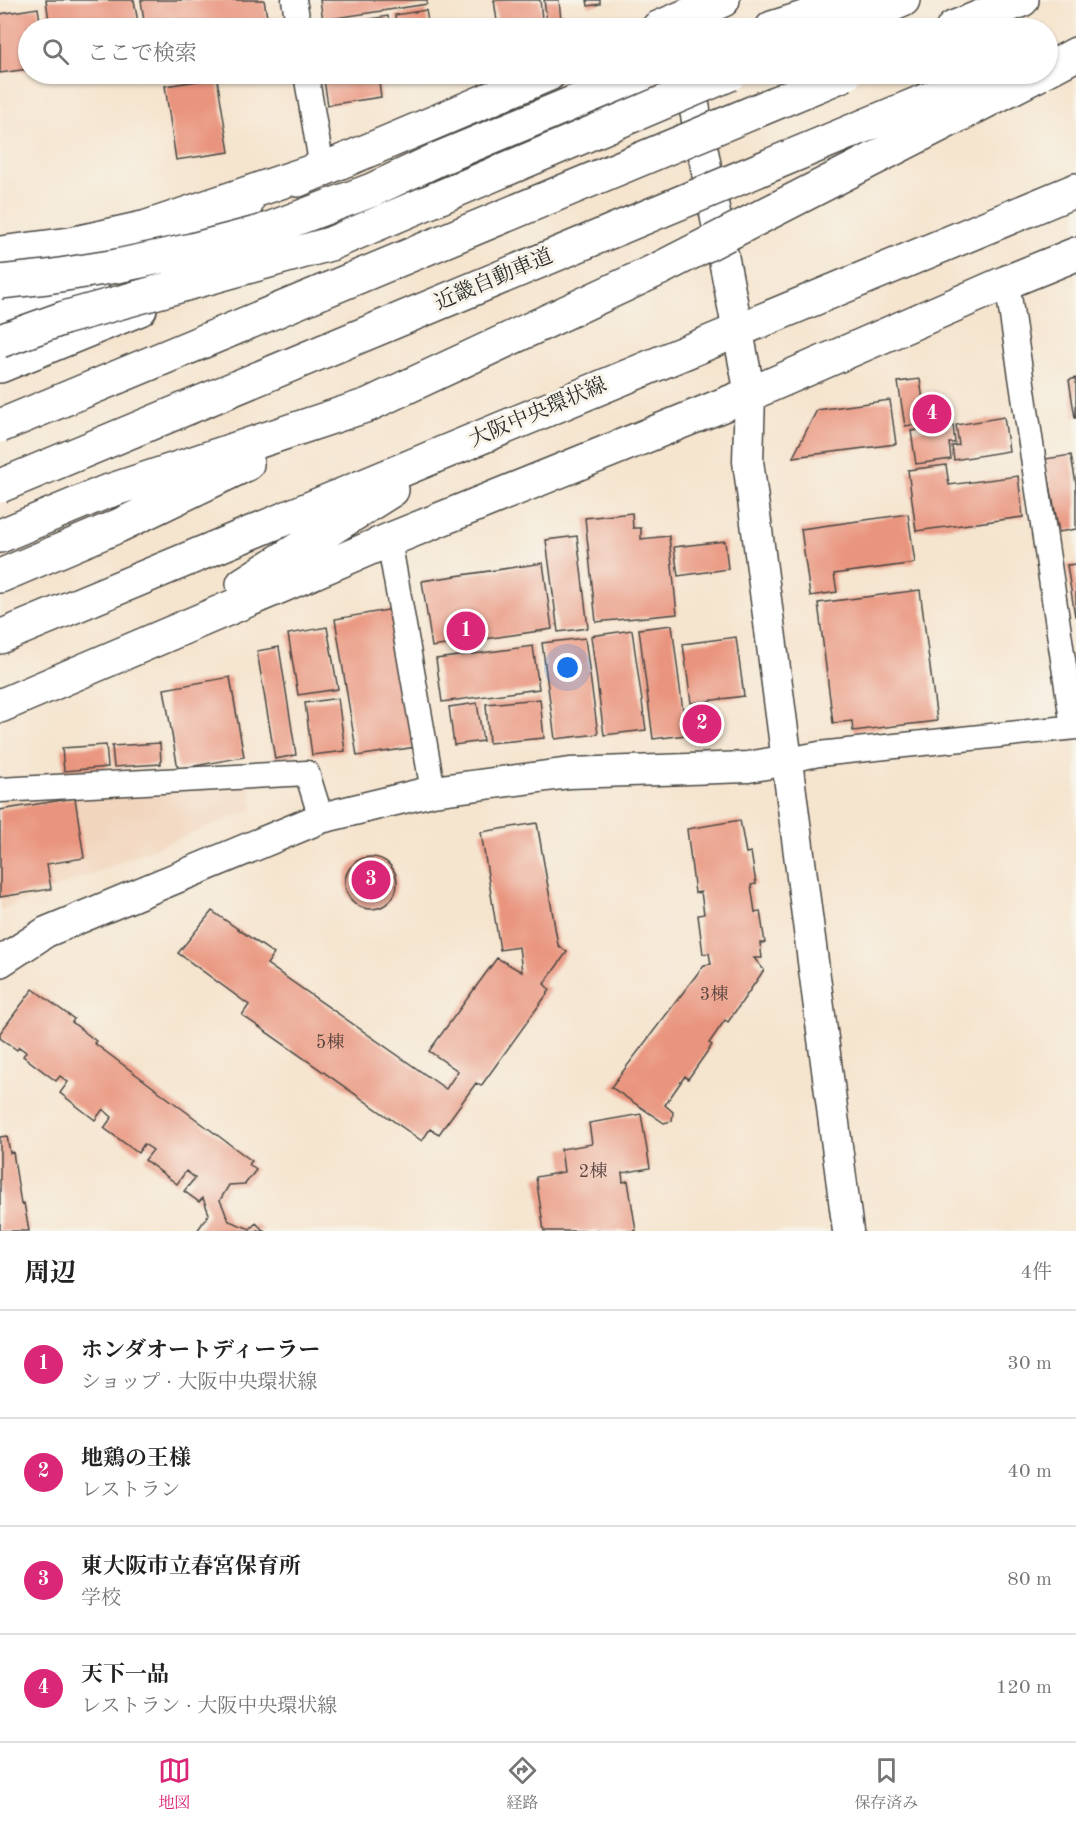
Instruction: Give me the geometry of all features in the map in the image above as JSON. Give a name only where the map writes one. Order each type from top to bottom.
[{"type":"main road","points":[[679,18],[723,0]]},
{"type":"main road","points":[[803,18],[860,0]]},
{"type":"main road","points":[[844,18],[888,0]]},
{"type":"main road","points":[[860,18],[903,0]]},
{"type":"main road","points":[[978,18],[1022,0]]},
{"type":"main road","points":[[1058,44],[1076,37]]},
{"type":"main road","points":[[1058,63],[1076,54]]},
{"type":"main road","points":[[0,312],[98,277],[322,168],[525,84]]},
{"type":"main road","points":[[0,282],[117,266],[261,232],[372,190],[438,159],[618,84]]},
{"type":"main road","points":[[0,366],[656,98],[681,84]]},
{"type":"main road","points":[[0,341],[64,318],[330,244],[706,84]]},
{"type":"main road","points":[[0,426],[821,84]]},
{"type":"main road","name":"近畿自動車道","points":[[0,486],[965,84]]},
{"type":"main road","points":[[0,576],[118,526],[368,405],[661,268],[1020,84]]},
{"type":"main road","points":[[0,253],[70,244],[147,227],[322,168]]},
{"type":"main road","name":"大阪中央環状線","points":[[0,637],[1076,190]]},
{"type":"main road","points":[[0,706],[389,540],[750,394],[1076,254]]},
{"type":"main road","points":[[0,536],[104,493],[368,405]]},
{"type":"main road","points":[[158,638],[413,477],[444,452]]},
{"type":"street","points":[[294,0],[297,18]]},
{"type":"street","points":[[308,84],[322,168]]},
{"type":"street","points":[[697,84],[750,394],[748,461],[848,1231]]},
{"type":"street","points":[[0,962],[46,932],[321,818],[433,790],[570,773],[748,767],[819,754],[1074,727],[1007,282]]},
{"type":"street","points":[[389,540],[433,790]]},
{"type":"street","points":[[0,790],[307,773],[321,818]]},
{"type":"shaded area","points":[[249,785],[253,809],[0,910],[0,799]]},
{"type":"building","points":[[46,0],[134,0],[137,18],[49,18]]},
{"type":"building","points":[[141,0],[264,0],[267,18],[144,18]]},
{"type":"building","points":[[320,0],[427,0],[427,4],[323,18]]},
{"type":"building","points":[[494,0],[540,0],[542,18],[497,18]]},
{"type":"building","points":[[544,0],[559,0],[561,18],[546,18]]},
{"type":"building","points":[[587,0],[600,0],[600,4],[588,6]]},
{"type":"building","points":[[38,8],[40,18],[18,18],[18,70],[0,73],[0,14]]},
{"type":"building","points":[[426,10],[427,18],[395,18],[395,15]]},
{"type":"building","points":[[218,84],[229,152],[176,160],[165,86]]},
{"type":"building","points":[[325,84],[379,84],[381,97],[328,105]]},
{"type":"building","points":[[1076,378],[1076,418],[1075,418],[1069,380]]},
{"type":"building","points":[[920,379],[926,423],[905,426],[898,382]]},
{"type":"building","points":[[890,400],[896,444],[793,457],[817,410]]},
{"type":"building","points":[[945,400],[948,420],[930,423],[927,408],[935,406],[934,402]]},
{"type":"building","points":[[1004,417],[1009,451],[954,460],[952,446],[959,445],[956,425]]},
{"type":"building","points":[[953,425],[955,443],[949,443],[951,459],[916,464],[911,431]]},
{"type":"building","points":[[1071,455],[1076,484],[1076,529],[1059,532],[1045,459]]},
{"type":"building","points":[[946,465],[949,485],[1018,476],[1023,517],[916,531],[908,470]]},
{"type":"building","points":[[632,513],[633,528],[641,528],[641,539],[669,536],[677,614],[596,622],[585,518]]},
{"type":"building","points":[[908,514],[915,563],[834,574],[837,592],[810,596],[801,529]]},
{"type":"building","points":[[577,536],[588,628],[558,632],[546,540]]},
{"type":"building","points":[[725,541],[728,569],[678,576],[674,547]]},
{"type":"building","points":[[543,563],[552,629],[432,647],[422,581]]},
{"type":"building","points":[[1076,564],[1076,616],[1075,616],[1067,565]]},
{"type":"building","points":[[920,590],[937,721],[853,731],[852,721],[833,723],[818,603]]},
{"type":"building","points":[[393,609],[416,747],[357,756],[335,619]]},
{"type":"building","points":[[672,625],[686,735],[653,739],[639,629]]},
{"type":"building","points":[[327,627],[338,689],[298,695],[288,634]]},
{"type":"building","points":[[632,630],[646,730],[604,735],[591,636]]},
{"type":"building","points":[[736,637],[744,696],[691,703],[683,644]]},
{"type":"building","points":[[585,638],[598,734],[555,739],[542,643]]},
{"type":"building","points":[[533,646],[539,689],[442,702],[436,659]]},
{"type":"building","points":[[279,647],[296,755],[275,759],[257,651]]},
{"type":"building","points":[[230,677],[244,757],[178,769],[164,689]]},
{"type":"building","points":[[338,698],[345,751],[312,755],[305,703]]},
{"type":"building","points":[[540,699],[544,738],[489,743],[486,704]]},
{"type":"building","points":[[477,703],[483,741],[454,745],[449,707]]},
{"type":"building","points":[[712,708],[716,737],[692,740],[688,711]]},
{"type":"building","points":[[160,743],[161,764],[114,767],[112,746]]},
{"type":"building","points":[[106,745],[108,767],[64,771],[62,748]]},
{"type":"building","points":[[75,798],[84,858],[47,864],[51,889],[0,897],[0,810]]},
{"type":"building","points":[[740,820],[746,853],[751,852],[756,884],[751,885],[755,912],[760,911],[765,943],[760,943],[762,958],[754,958],[764,970],[728,1022],[725,1020],[709,1043],[712,1045],[688,1079],[685,1076],[665,1105],[673,1112],[672,1121],[664,1123],[611,1087],[704,965],[711,964],[709,953],[703,954],[698,915],[704,914],[701,892],[695,893],[687,829]]},
{"type":"building","points":[[537,823],[558,945],[567,952],[544,984],[550,990],[481,1086],[476,1083],[439,1134],[430,1129],[422,1141],[242,1015],[249,1005],[178,953],[212,911],[274,954],[267,964],[446,1089],[458,1071],[429,1051],[497,958],[522,972],[519,947],[500,950],[481,832]]},
{"type":"building","points":[[371,857],[381,859],[389,865],[395,873],[397,883],[395,893],[389,901],[381,907],[371,909],[361,907],[353,901],[347,893],[345,883],[347,873],[353,865],[361,859]]},
{"type":"building","points":[[33,989],[74,1019],[72,1022],[96,1041],[94,1043],[252,1161],[249,1164],[256,1170],[245,1184],[229,1185],[220,1200],[229,1221],[250,1229],[256,1223],[264,1231],[197,1231],[209,1214],[203,1198],[199,1202],[184,1191],[195,1178],[186,1171],[177,1184],[145,1160],[153,1150],[144,1144],[138,1153],[104,1128],[112,1117],[103,1109],[95,1120],[60,1093],[68,1082],[60,1076],[56,1081],[23,1056],[26,1052],[19,1047],[17,1050],[0,1038],[0,1033]]},
{"type":"building","points":[[641,1114],[650,1168],[622,1173],[623,1182],[628,1181],[636,1231],[544,1231],[536,1177],[564,1172],[561,1149],[592,1144],[589,1123]]},
{"type":"building","points":[[7,1136],[10,1153],[13,1152],[21,1204],[24,1203],[29,1231],[0,1231],[0,1137]]},
{"type":"place","name":"天下一品","points":[[932,414]]},
{"type":"place","name":"ホンダオートディーラー","points":[[466,631]]},
{"type":"place","name":"地鶏の王様","points":[[702,724]]},
{"type":"place","name":"東大阪市立春宮保育所","points":[[371,880]]}]
